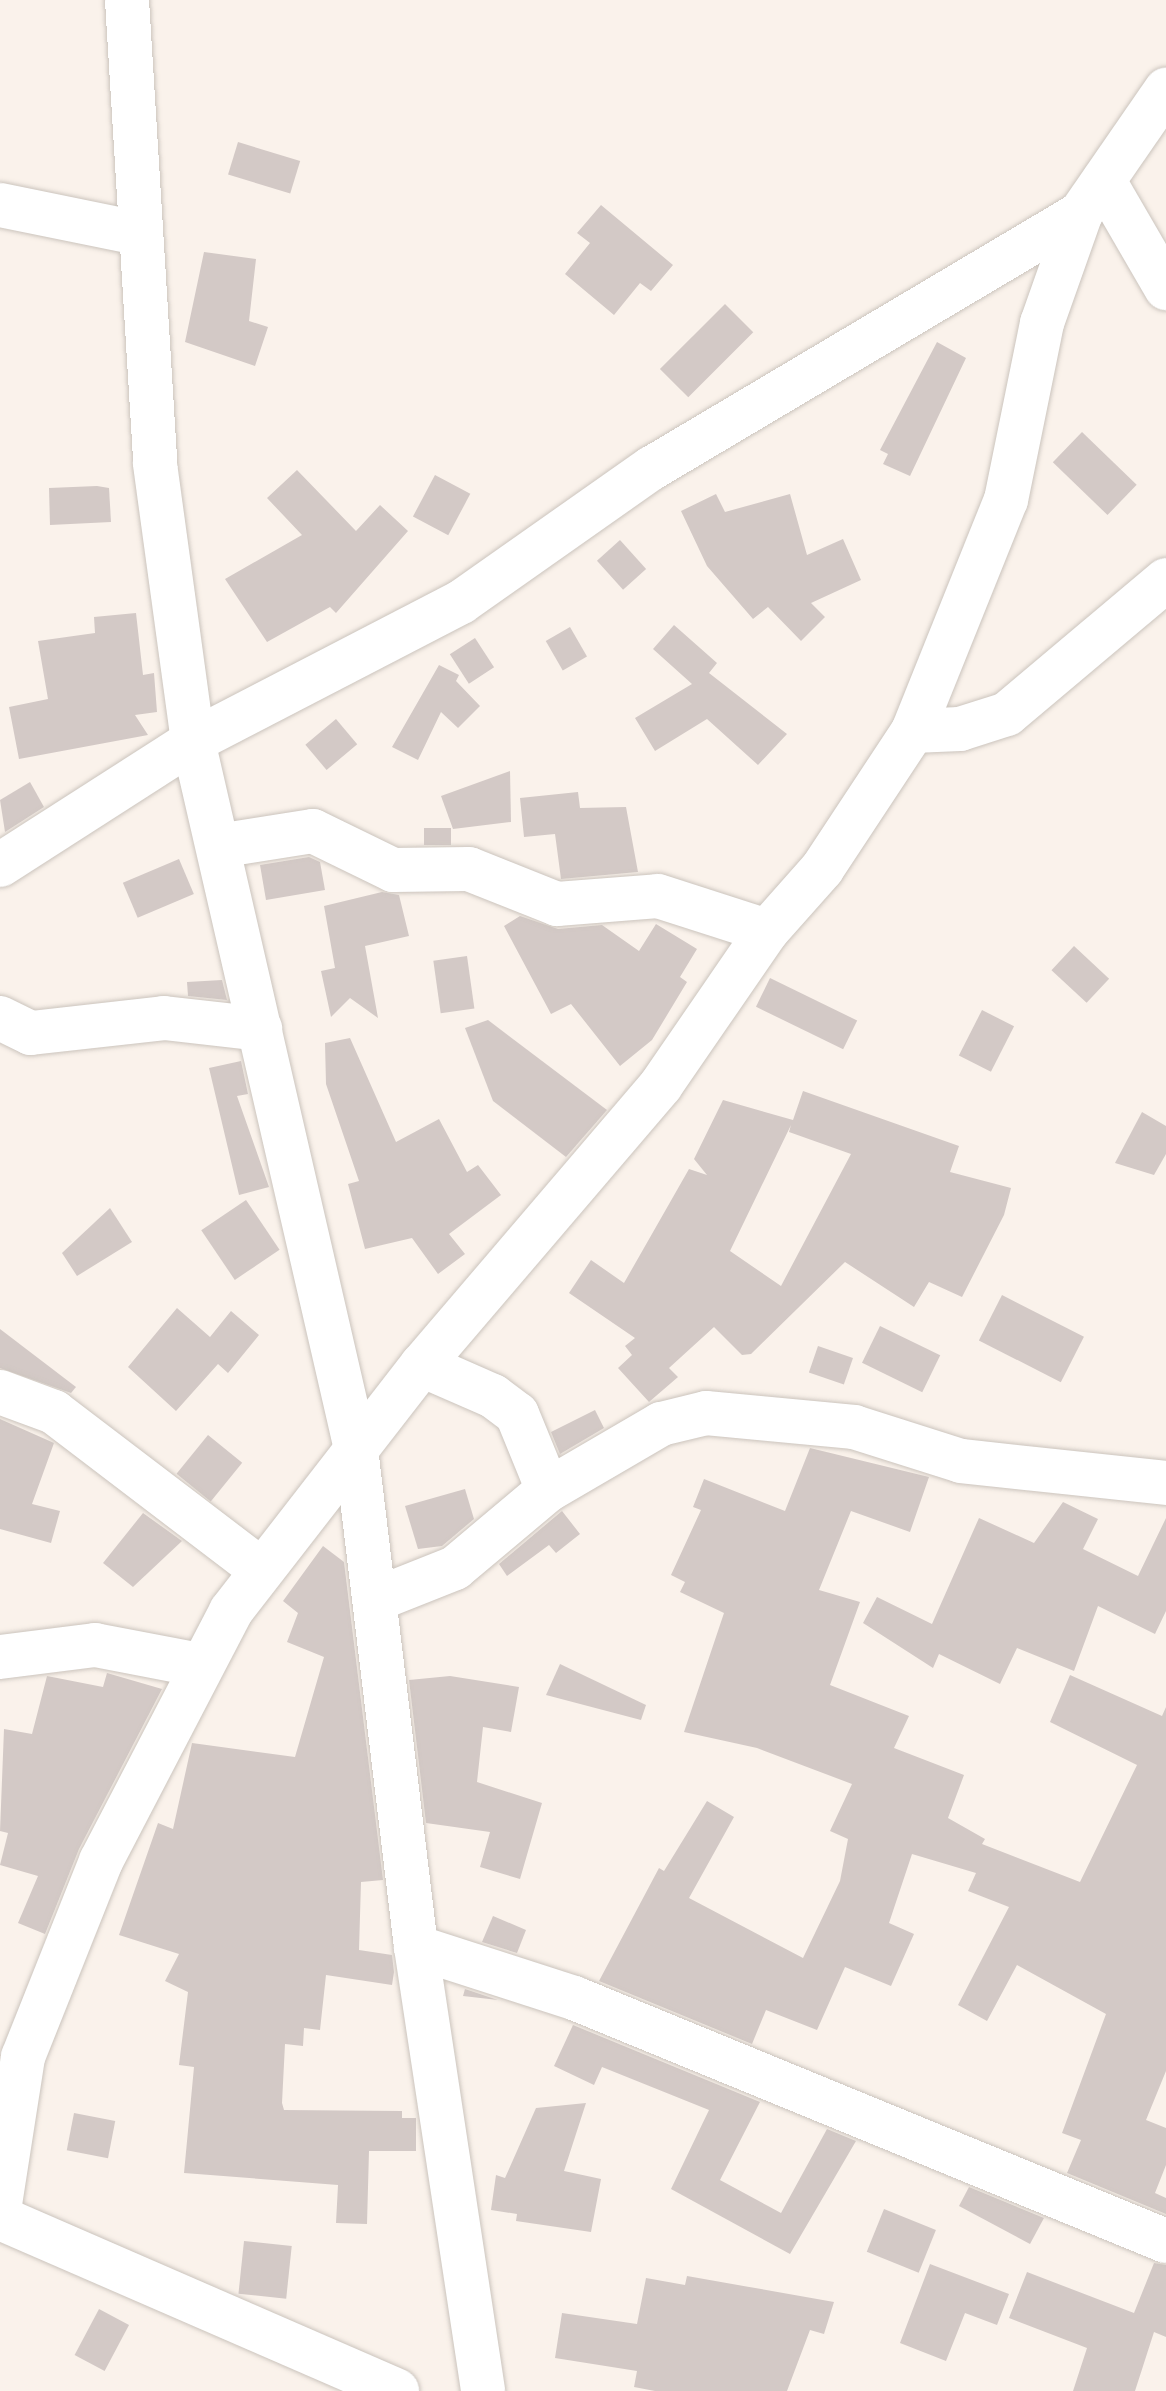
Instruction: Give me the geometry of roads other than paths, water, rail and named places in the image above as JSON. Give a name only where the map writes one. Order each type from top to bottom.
[{"type":"street","points":[[127,0],[138,233],[155,464],[193,741],[356,1449],[377,1599],[416,1947],[483,2391]]},
{"type":"street","points":[[0,2204],[23,2057],[101,1861],[200,1665],[260,1569],[422,1365],[608,1153],[767,931],[822,869],[913,731],[1006,500],[1042,323],[1092,197],[1166,90]]},
{"type":"street","points":[[1092,197],[1166,288]]},
{"type":"street","points":[[0,865],[193,741],[461,602],[652,468],[1092,197]]},
{"type":"street","points":[[0,205],[138,233]]},
{"type":"street","points":[[913,731],[960,729],[1007,714],[1166,580]]},
{"type":"street","points":[[218,846],[313,831],[393,870],[469,869],[557,904],[658,896],[767,931]]},
{"type":"street","points":[[0,1018],[31,1033],[164,1018],[260,1029]]},
{"type":"street","points":[[422,1365],[493,1396],[517,1414],[548,1490]]},
{"type":"street","points":[[0,1392],[54,1412],[260,1569]]},
{"type":"street","points":[[377,1599],[455,1568],[548,1490],[661,1424],[706,1413],[854,1427],[961,1461],[1166,1483]]},
{"type":"street","points":[[0,1657],[95,1645],[200,1665]]},
{"type":"street","points":[[416,1947],[574,1998],[1166,2241]]},
{"type":"street","points":[[0,2218],[397,2391]]}]
